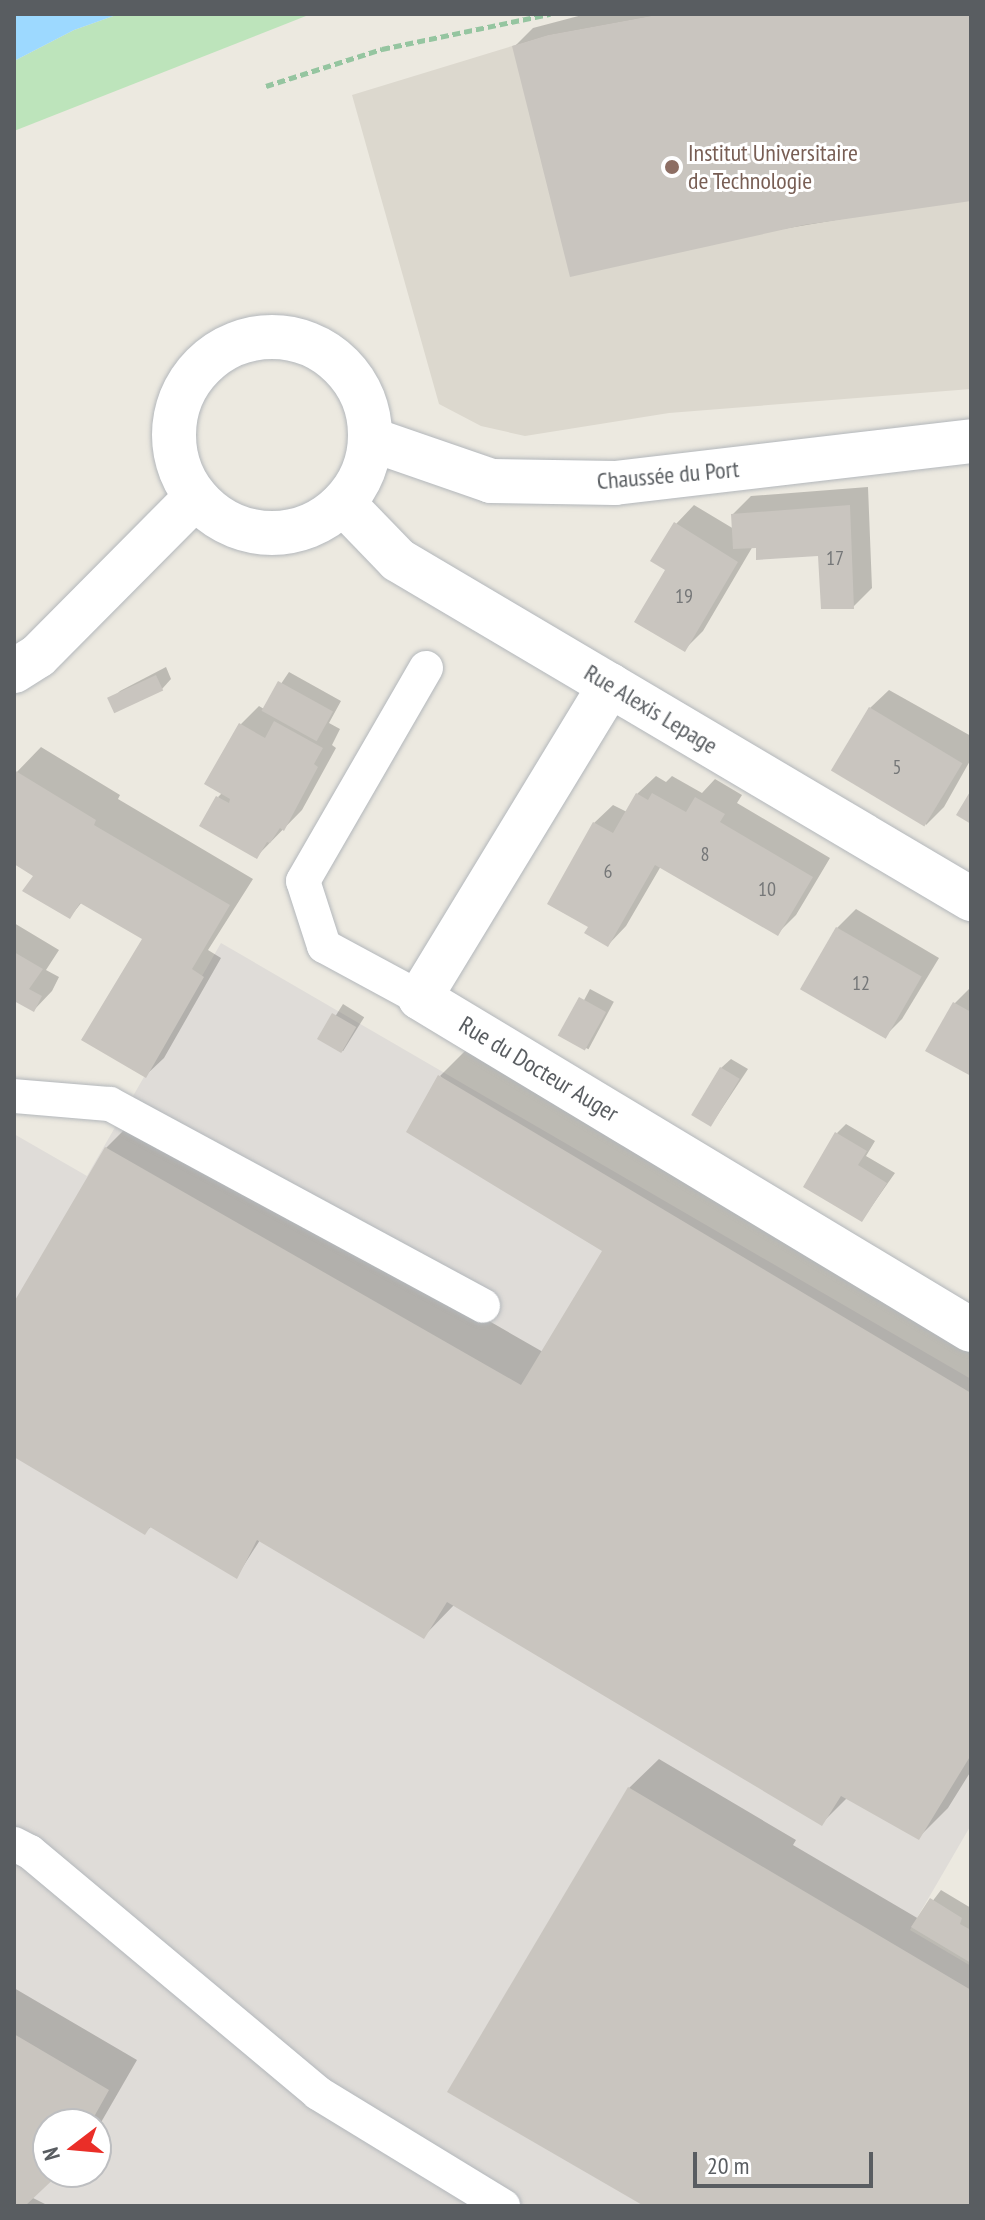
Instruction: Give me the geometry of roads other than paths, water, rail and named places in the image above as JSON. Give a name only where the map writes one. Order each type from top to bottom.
[{"type":"street","points":[[259,337],[293,338],[325,352],[350,375],[366,405],[370,439],[362,474],[343,503],[322,520],[295,531],[268,534],[241,528],[216,516],[196,497],[179,466],[175,433],[181,398],[199,369],[226,348],[237,344],[259,337]]},
{"type":"street","name":"Chaussée du Port","points":[[370,439],[491,481],[615,483],[971,441]]},
{"type":"street","points":[[14,671],[38,656],[196,497]]},
{"type":"street","name":"Rue Alexis Lepage","points":[[343,503],[398,560],[971,899]]},
{"type":"street","points":[[420,998],[610,685]]},
{"type":"street","name":"Rue du Docteur Auger","points":[[420,998],[971,1330]]},
{"type":"lane","points":[[420,998],[324,946],[303,881],[426,668]]},
{"type":"lane","points":[[14,1096],[110,1104],[483,1306]]},
{"type":"lane","points":[[14,1844],[30,1852],[318,2093],[503,2206]]},
{"type":"water","points":[[14,14],[119,14],[74,30],[14,61]]},
{"type":"place","name":"Institut Universitaire de Technologie","points":[[672,167]]}]
